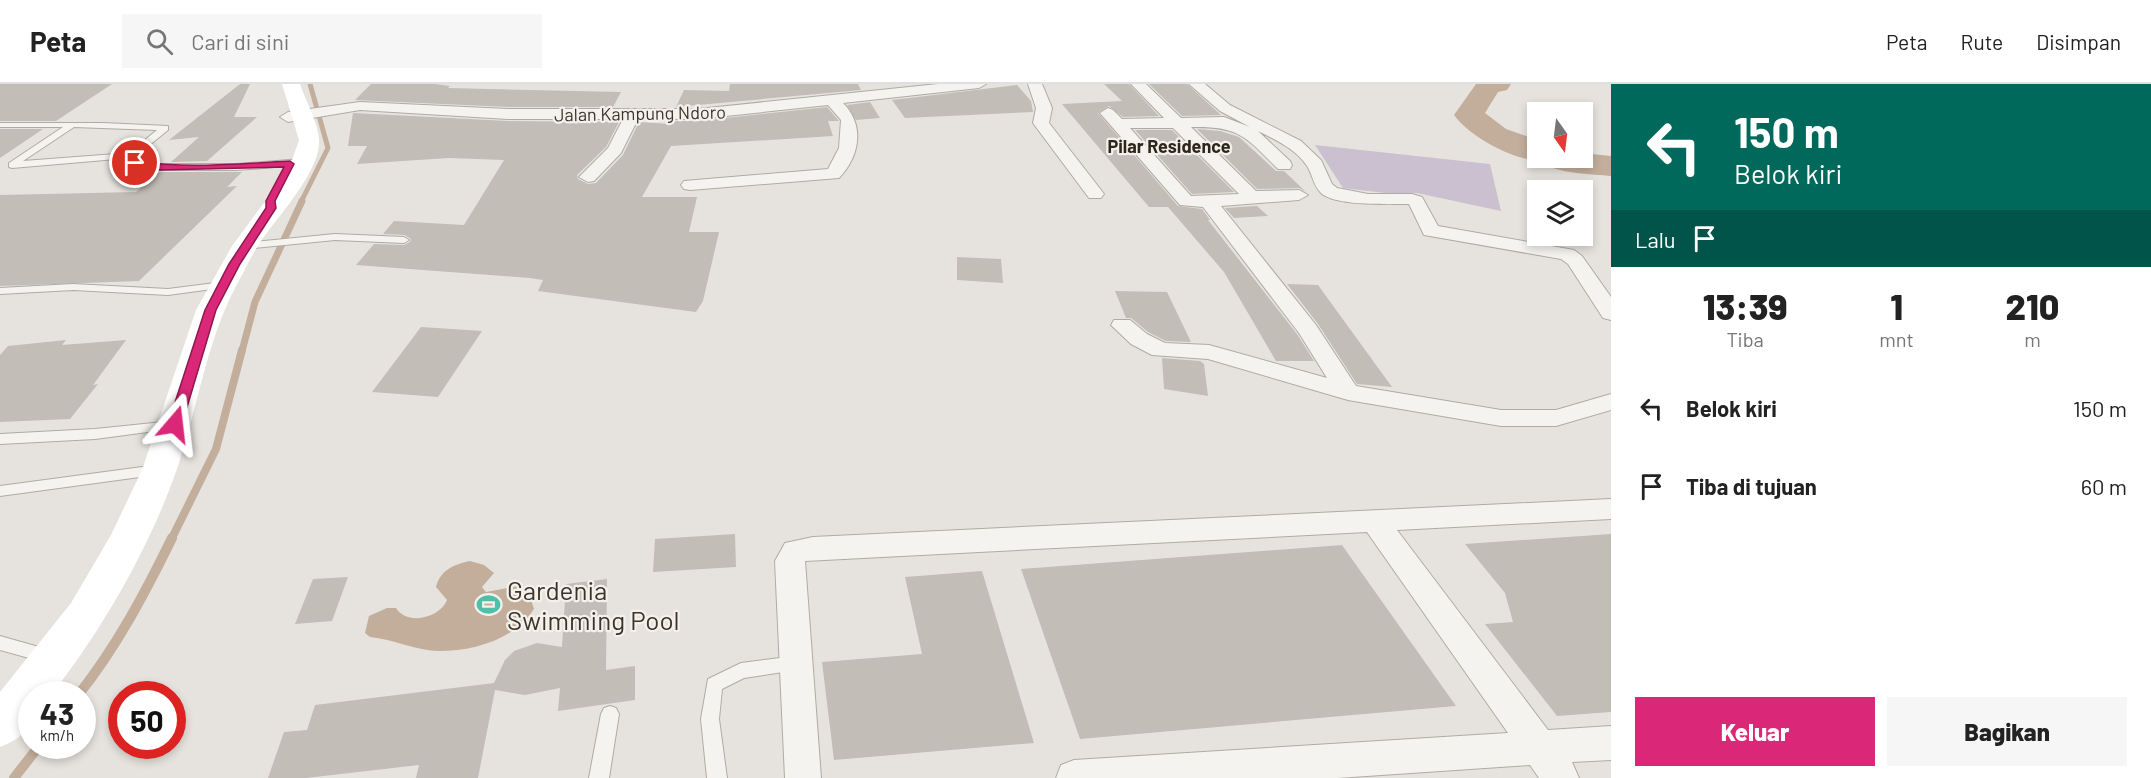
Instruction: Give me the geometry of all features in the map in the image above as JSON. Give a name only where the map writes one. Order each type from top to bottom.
[{"type":"main road","points":[[280,84],[279,91],[298,115]]},
{"type":"main road","points":[[0,726],[55,658],[85,615],[128,539],[159,470],[210,310],[223,285],[254,245],[271,208],[282,200],[296,163],[309,140],[298,115],[291,84]]},
{"type":"street","name":"Jalan Kampung Ndoro","points":[[298,115],[333,108],[377,106],[508,114],[708,114],[979,84]]},
{"type":"street","points":[[1035,84],[1044,108],[1041,123],[1095,194]]},
{"type":"street","points":[[1138,84],[1179,122],[1250,197]]},
{"type":"street","points":[[1196,84],[1225,108],[1298,147],[1315,164],[1324,186],[1331,192],[1368,199],[1412,199],[1416,201],[1431,231],[1568,254],[1575,260],[1611,313]]},
{"type":"street","points":[[690,185],[833,174],[839,170],[850,137],[849,119],[833,101]]},
{"type":"street","points":[[588,177],[615,150],[632,115]]},
{"type":"street","points":[[1284,165],[1251,133],[1235,125],[1224,122],[1112,118],[1186,201],[1208,202],[1299,195]]},
{"type":"street","points":[[1208,202],[1308,330],[1348,392]]},
{"type":"street","points":[[1122,326],[1139,339],[1160,350],[1218,354],[1348,392],[1501,418],[1535,420],[1556,418],[1611,402]]},
{"type":"street","points":[[803,778],[790,561],[795,551],[813,548],[1611,509]]},
{"type":"street","points":[[1375,520],[1561,778]]},
{"type":"street","points":[[1074,778],[1611,743]]},
{"type":"lane","points":[[0,125],[165,128],[131,155],[12,165]]},
{"type":"lane","points":[[0,172],[72,125]]},
{"type":"lane","points":[[131,155],[135,163],[160,167],[236,167],[296,163]]},
{"type":"lane","points":[[254,245],[304,239],[404,240]]},
{"type":"lane","points":[[0,291],[73,287],[168,292],[223,285]]},
{"type":"lane","points":[[0,439],[95,434],[175,424]]},
{"type":"lane","points":[[0,491],[159,470]]},
{"type":"lane","points":[[0,643],[55,658]]},
{"type":"lane","points":[[717,778],[710,720],[714,685],[741,671],[796,664]]},
{"type":"lane","points":[[599,778],[610,714]]},
{"type":"shaded area","points":[[1315,145],[1490,164],[1501,211],[1417,193],[1385,193],[1343,188]]},
{"type":"shaded area","name":"Gardenia Swimming Pool","points":[[470,561],[484,565],[494,573],[482,587],[486,592],[518,586],[529,594],[534,609],[516,628],[479,646],[439,651],[370,637],[365,633],[369,616],[387,608],[396,608],[401,614],[415,618],[423,618],[438,611],[447,600],[436,587],[441,576],[454,566]]},
{"type":"building","points":[[0,84],[112,84],[56,121],[0,121]]},
{"type":"building","points":[[240,84],[250,84],[234,117],[257,117],[207,161],[253,160],[171,162],[199,137],[169,140]]},
{"type":"building","points":[[371,84],[435,84],[450,86],[448,88],[621,92],[613,107],[508,107],[355,100]]},
{"type":"building","points":[[730,84],[858,84],[861,90],[676,107],[684,90],[729,91]]},
{"type":"building","points":[[1104,84],[1129,84],[1159,116],[1123,117],[1109,106],[1098,113],[1178,206],[1202,209],[1210,220],[1208,220],[1297,334],[1314,361],[1276,361],[1224,272],[1168,207],[1149,207],[1062,104],[1122,101]]},
{"type":"building","points":[[1149,84],[1187,84],[1221,115],[1182,116]]},
{"type":"building","points":[[1017,85],[1031,101],[1033,112],[905,118],[892,100]]},
{"type":"building","points":[[870,102],[880,118],[856,120],[847,105]]},
{"type":"building","points":[[827,107],[839,121],[828,121],[833,136],[671,146],[642,197],[697,197],[689,232],[719,232],[703,301],[696,312],[538,291],[543,280],[530,278],[356,265],[374,244],[404,245],[410,242],[411,239],[405,235],[383,234],[394,221],[464,225],[504,160],[449,158],[357,164],[367,146],[348,146],[353,113],[508,121],[619,122],[606,147],[577,175],[578,179],[588,184],[596,183],[623,155],[639,122],[670,124],[671,121],[698,121]]},
{"type":"building","points":[[0,129],[43,129],[0,158]]},
{"type":"building","points":[[1197,129],[1220,131],[1239,137],[1276,171],[1284,171],[1306,192],[1299,188],[1257,189]]},
{"type":"building","points":[[1135,130],[1172,130],[1234,192],[1192,194]]},
{"type":"building","points":[[159,172],[242,172],[227,187],[237,186],[139,281],[0,286],[0,195],[136,192]]},
{"type":"building","points":[[1257,206],[1268,216],[1234,218],[1225,208]]},
{"type":"building","points":[[957,257],[1001,259],[1003,283],[957,280]]},
{"type":"building","points":[[1287,284],[1318,285],[1392,387],[1357,384],[1318,324]]},
{"type":"building","points":[[1115,291],[1167,292],[1191,342],[1166,341],[1148,332],[1131,318],[1126,318]]},
{"type":"building","points":[[421,327],[482,331],[438,397],[372,392]]},
{"type":"building","points":[[66,340],[62,345],[126,340],[93,385],[98,384],[70,419],[0,422],[0,355],[8,346]]},
{"type":"building","points":[[1162,358],[1200,361],[1204,364],[1208,396],[1164,389]]},
{"type":"building","points":[[735,534],[736,567],[653,572],[655,539]]},
{"type":"building","points":[[1611,534],[1611,712],[1557,716],[1485,624],[1513,622],[1505,593],[1465,544]]},
{"type":"building","points":[[1342,545],[1456,706],[1080,739],[1021,569]]},
{"type":"building","points":[[982,571],[1034,743],[834,760],[822,662],[922,654],[905,577]]},
{"type":"building","points":[[348,577],[332,621],[295,624],[313,579]]},
{"type":"building","points":[[607,579],[606,670],[635,666],[635,700],[558,711],[560,688],[525,695],[495,690],[478,778],[416,778],[419,765],[306,778],[268,778],[284,732],[307,730],[315,705],[494,683],[505,660],[514,651],[537,643],[562,647],[566,584]]},
{"type":"waterway","points":[[301,202],[328,148],[310,84]]},
{"type":"waterway","points":[[1497,84],[1489,85],[1469,115],[1495,136],[1527,147]]},
{"type":"waterway","points":[[1593,164],[1611,166]]},
{"type":"waterway","points":[[242,351],[255,302],[302,201]]},
{"type":"waterway","points":[[172,539],[216,449],[242,350]]},
{"type":"waterway","points":[[89,681],[130,619],[172,539]]},
{"type":"waterway","points":[[14,778],[29,759]]},
{"type":"place","name":"Gardenia Swimming Pool","points":[[489,604]]},
{"type":"district","name":"Pilar Residence","points":[[1169,146]]},
{"type":"route","points":[[135,163],[160,167],[290,164],[271,201],[271,208],[234,264],[210,310],[175,424]]}]
